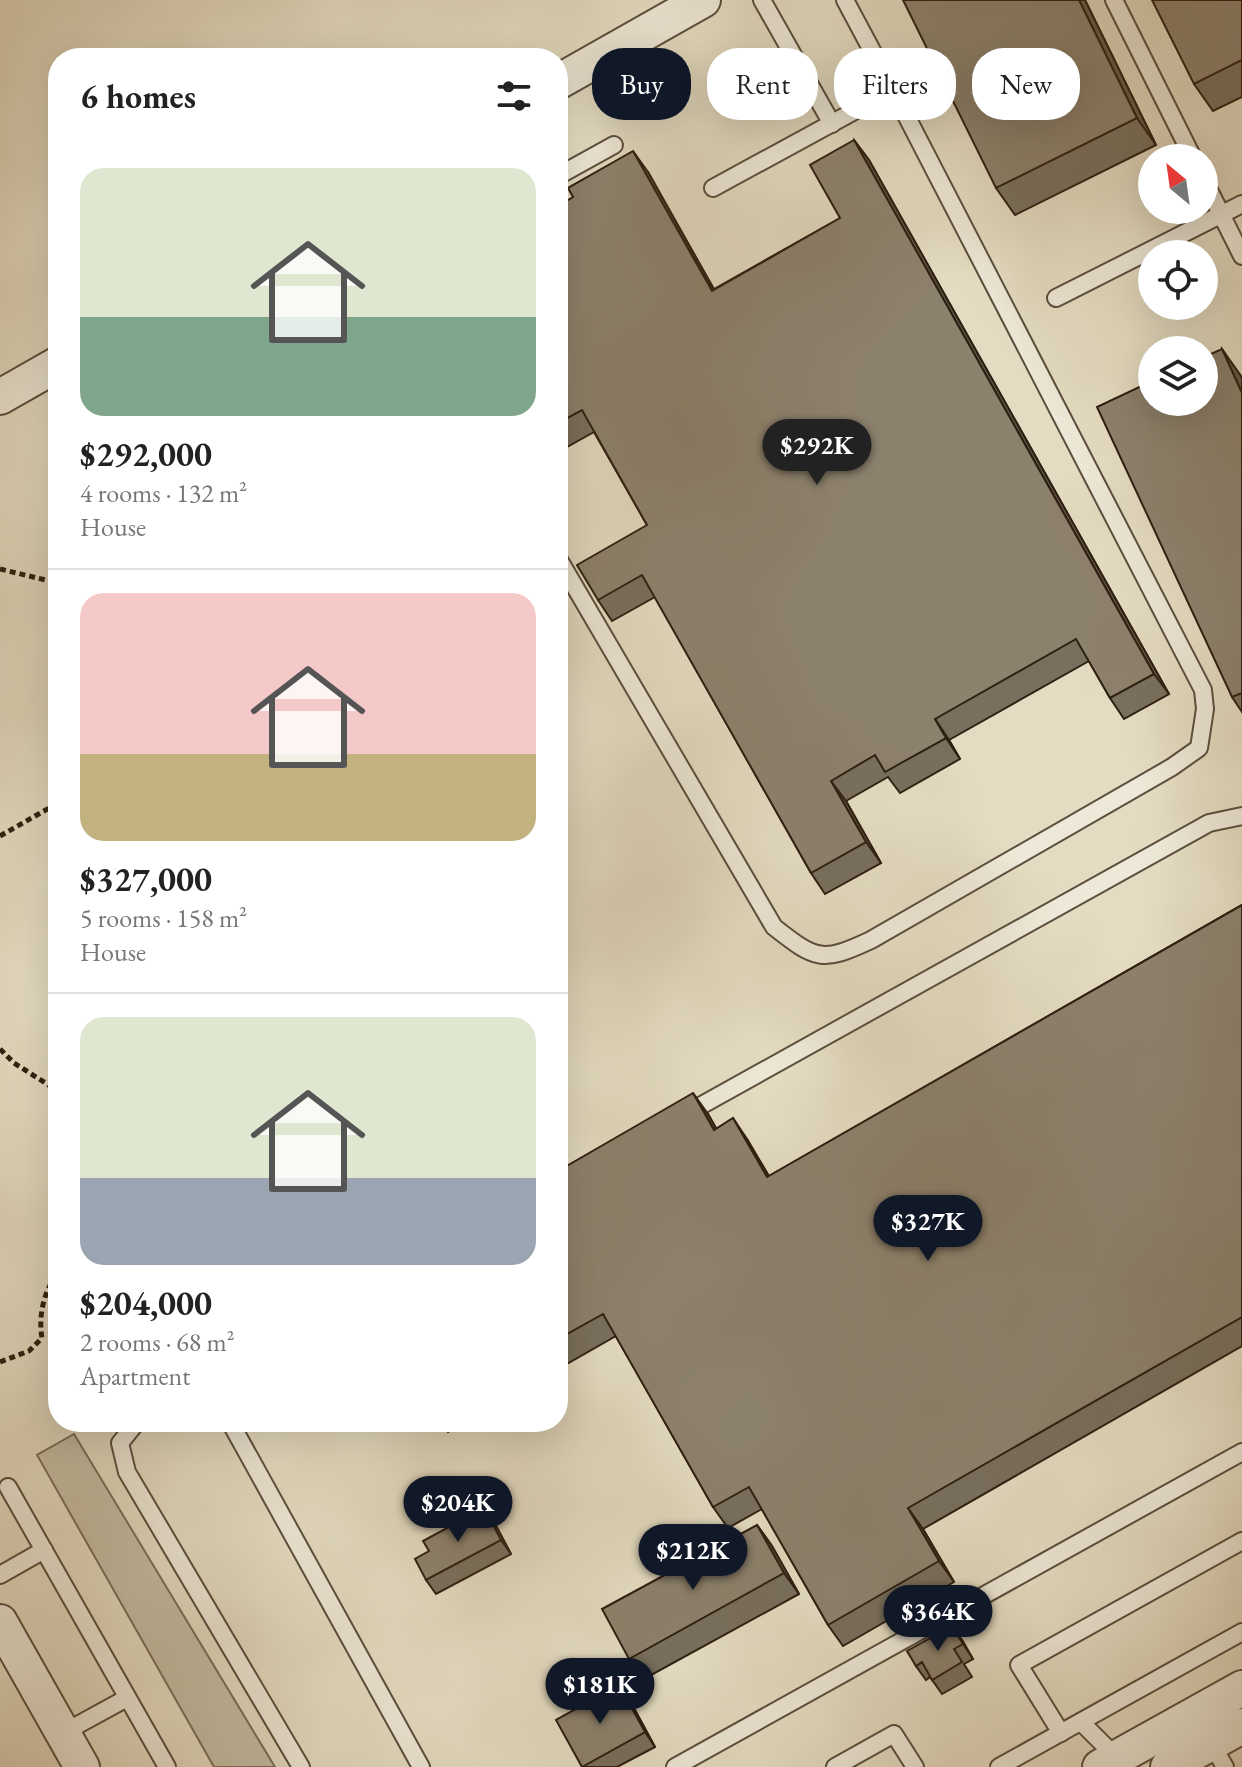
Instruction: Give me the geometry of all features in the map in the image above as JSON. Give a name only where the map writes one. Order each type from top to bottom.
[{"type":"street","points":[[568,76],[703,0]]},
{"type":"street","points":[[0,397],[48,376]]},
{"type":"street","points":[[0,1622],[82,1767]]},
{"type":"street","points":[[1108,1762],[1242,1688]]},
{"type":"street","points":[[1168,1767],[1218,1755],[1242,1726]]},
{"type":"lane","points":[[762,0],[832,124]]},
{"type":"lane","points":[[845,0],[871,48]]},
{"type":"lane","points":[[1121,2],[1187,144]]},
{"type":"lane","points":[[713,188],[839,120]]},
{"type":"lane","points":[[568,575],[774,927],[800,948],[820,956],[839,955],[871,940],[1172,767],[1199,748],[1205,709],[1203,690],[908,120]]},
{"type":"lane","points":[[568,170],[614,145]]},
{"type":"lane","points":[[1056,298],[1242,204]]},
{"type":"lane","points":[[1218,209],[1242,256]]},
{"type":"lane","points":[[669,1124],[1209,823],[1242,816]]},
{"type":"lane","points":[[129,1432],[120,1443],[127,1472],[301,1767]]},
{"type":"lane","points":[[236,1432],[421,1767]]},
{"type":"lane","points":[[675,1767],[1242,1452]]},
{"type":"lane","points":[[8,1487],[167,1767]]},
{"type":"lane","points":[[1061,1733],[1019,1665],[1242,1541]]},
{"type":"lane","points":[[0,1575],[44,1550]]},
{"type":"lane","points":[[999,1767],[1242,1632]]},
{"type":"lane","points":[[63,1733],[127,1698]]},
{"type":"lane","points":[[1081,1722],[1108,1762]]},
{"type":"lane","points":[[835,1767],[894,1734],[915,1767]]},
{"type":"path","points":[[0,569],[48,581]]},
{"type":"path","points":[[0,836],[48,809]]},
{"type":"path","points":[[0,1049],[14,1063],[48,1085]]},
{"type":"path","points":[[0,1362],[29,1351],[42,1338],[40,1324],[48,1293]]},
{"type":"shaded area","points":[[74,1434],[275,1767],[214,1767],[37,1455]]},
{"type":"building","points":[[903,0],[1079,0],[1137,118],[996,188],[956,107],[956,48],[927,48]]},
{"type":"building","points":[[1152,0],[1242,0],[1242,60],[1194,84]]},
{"type":"building","points":[[854,140],[1154,674],[1110,698],[1076,639],[935,719],[946,738],[885,772],[875,755],[831,781],[866,842],[811,873],[642,575],[598,600],[577,565],[647,525],[582,410],[568,418],[568,200],[573,197],[568,188],[633,151],[712,291],[840,218],[810,165]]},
{"type":"building","points":[[1222,349],[1242,393],[1242,693],[1232,697],[1097,407],[1138,388],[1138,416],[1218,416],[1218,351]]},
{"type":"building","points":[[1242,905],[1242,1317],[908,1508],[939,1561],[828,1625],[749,1487],[713,1507],[603,1314],[568,1333],[568,1165],[693,1093],[714,1130],[733,1118],[767,1177]]},
{"type":"building","points":[[484,1508],[501,1540],[426,1580],[415,1559],[429,1551],[423,1541]]},
{"type":"building","points":[[757,1525],[784,1573],[629,1659],[602,1609]]},
{"type":"building","points":[[952,1626],[963,1644],[954,1649],[962,1662],[932,1680],[922,1662],[916,1666],[907,1651]]},
{"type":"building","points":[[619,1685],[645,1732],[582,1767],[556,1720]]}]
